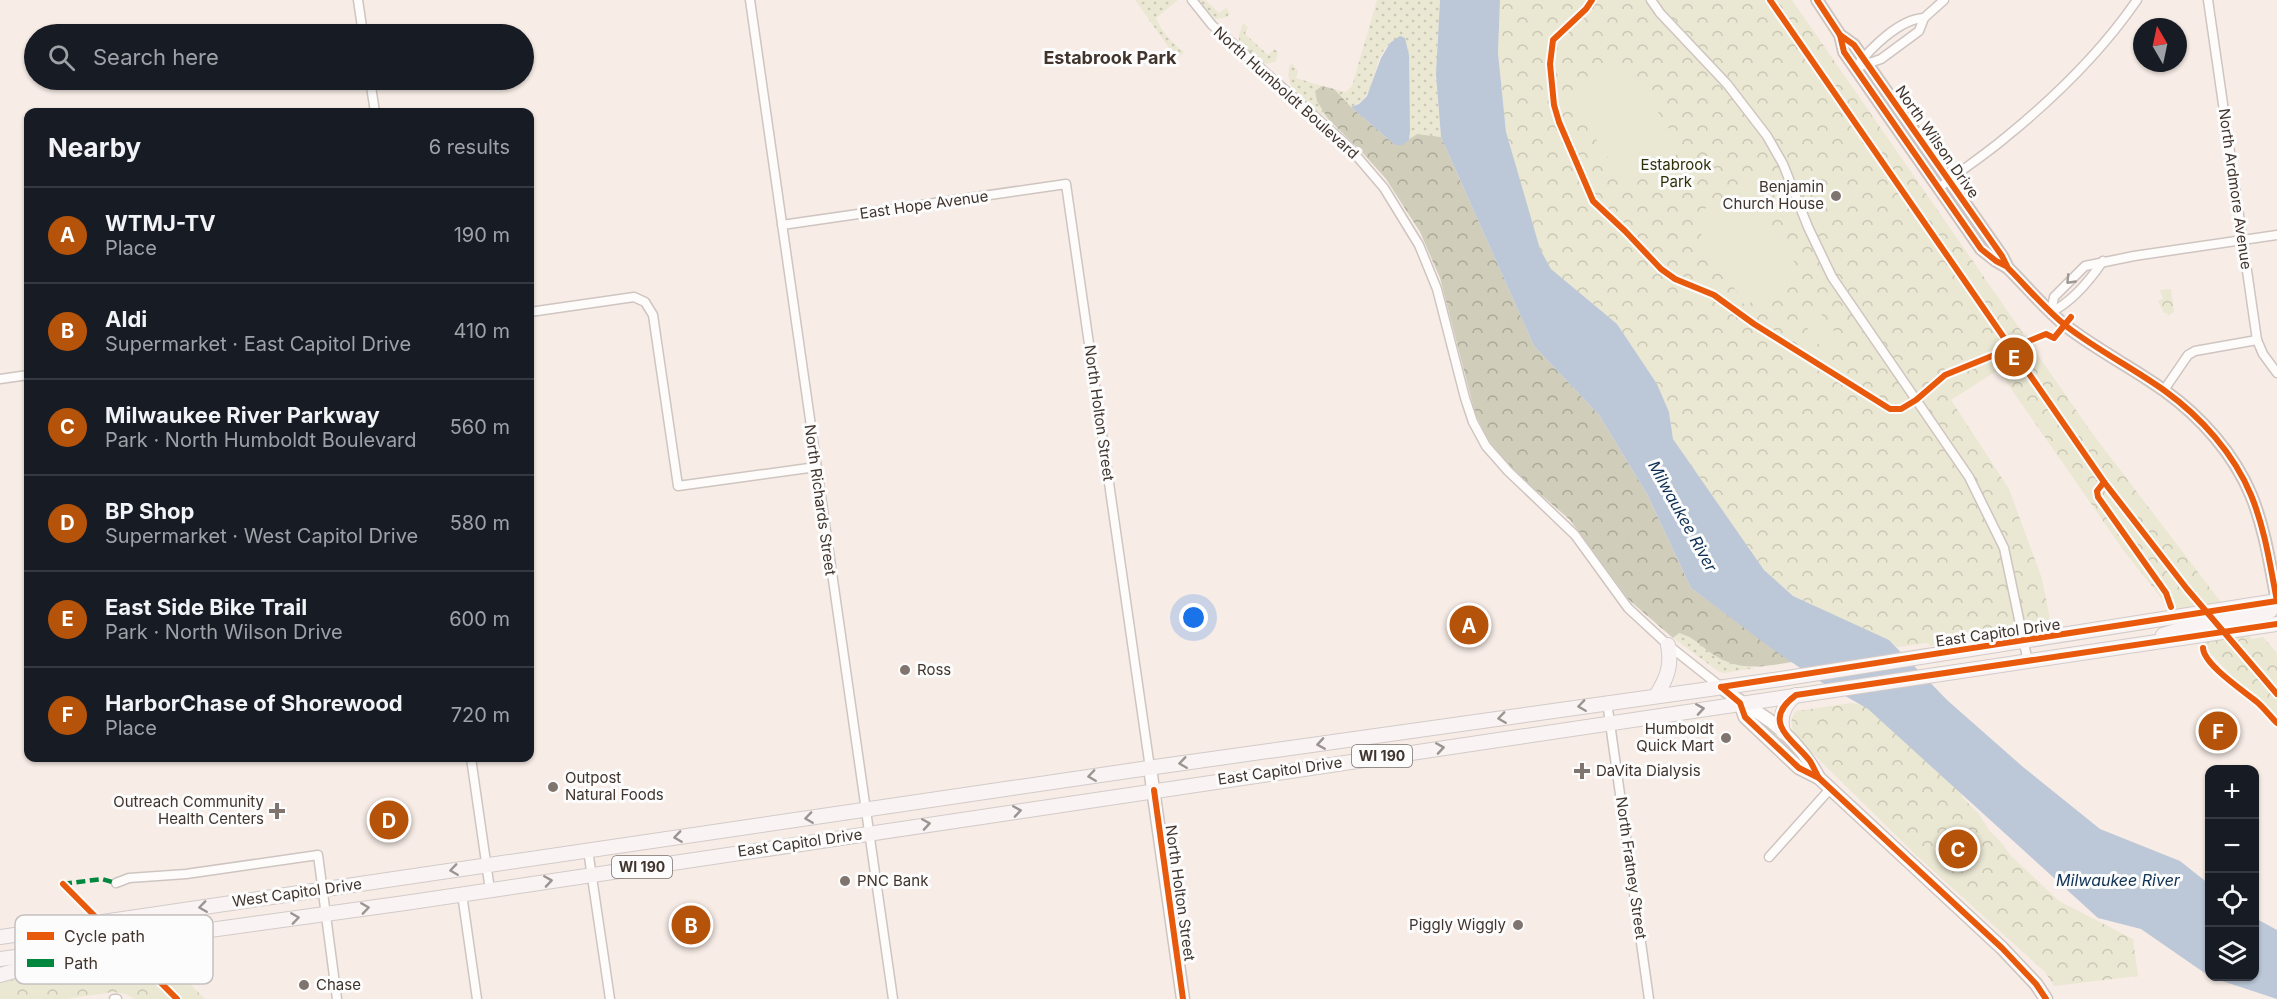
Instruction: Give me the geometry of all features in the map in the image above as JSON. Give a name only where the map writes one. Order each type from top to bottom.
[{"type":"main road","points":[[2174,618],[2157,628],[2135,632],[2127,640],[2132,646],[2180,628],[2260,615],[2270,611],[2277,601]]},
{"type":"main road","name":"East Capitol Drive","points":[[487,865],[1607,702],[1781,679],[2277,601]]},
{"type":"main road","name":"East Capitol Drive","points":[[462,894],[2277,624]]},
{"type":"main road","points":[[1656,696],[1670,668],[1668,645]]},
{"type":"main road","name":"North Humboldt Boulevard","points":[[1722,687],[1740,703],[1760,714],[1783,732],[1810,761],[1819,778],[2002,948],[2036,984],[2046,999]]},
{"type":"main road","points":[[1783,732],[1781,725],[1783,709],[1796,695]]},
{"type":"main road","name":"North Humboldt Boulevard","points":[[1740,703],[1745,717],[1799,768],[1819,778]]},
{"type":"main road","name":"North Holton Street","points":[[1150,768],[1183,999]]},
{"type":"main road","name":"West Capitol Drive","points":[[147,915],[487,865]]},
{"type":"main road","name":"West Capitol Drive","points":[[213,930],[462,894]]},
{"type":"main road","points":[[0,927],[15,927]]},
{"type":"main road","name":"West Capitol Drive","points":[[0,937],[15,935]]},
{"type":"main road","name":"West Capitol Drive","points":[[0,959],[15,957]]},
{"type":"main road","points":[[0,975],[15,971]]},
{"type":"street","points":[[358,0],[362,24]]},
{"type":"street","name":"North Richards Street","points":[[750,0],[892,999]]},
{"type":"street","name":"North Humboldt Boulevard","points":[[1192,0],[1212,25],[1348,146],[1384,188],[1419,245],[1437,289],[1465,398],[1479,435],[1508,471],[1575,535],[1628,608],[1668,645],[1722,687]]},
{"type":"street","points":[[1651,0],[1660,13],[1727,84],[1767,136],[1783,164],[1808,227],[1832,277],[1969,477],[2004,548],[2028,662]]},
{"type":"street","name":"North Wilson Drive","points":[[1817,0],[1840,35],[1842,48],[1855,68],[1981,249],[2008,268]]},
{"type":"street","points":[[1855,68],[1865,61],[1881,58],[1919,31],[1924,18],[1944,0]]},
{"type":"street","points":[[1940,188],[2006,138],[2053,96],[2091,56],[2137,0]]},
{"type":"street","name":"North Ardmore Avenue","points":[[2208,0],[2257,340],[2277,373]]},
{"type":"street","points":[[1865,61],[1871,48],[1911,19],[1924,18]]},
{"type":"street","name":"North Wilson Drive","points":[[1840,35],[1851,41],[2008,268],[2051,312],[2105,354],[2164,390],[2199,419],[2216,438],[2245,483],[2261,522],[2277,601]]},
{"type":"street","points":[[372,90],[374,108]]},
{"type":"street","name":"East Hope Avenue","points":[[782,225],[1066,184]]},
{"type":"street","name":"North Holton Street","points":[[1066,184],[1150,768]]},
{"type":"street","points":[[2051,312],[2054,297],[2085,266],[2103,261],[2277,235]]},
{"type":"street","points":[[2051,312],[2064,306],[2092,277],[2103,261]]},
{"type":"street","points":[[534,311],[634,297],[645,302],[653,315],[678,486],[816,467]]},
{"type":"street","points":[[2164,390],[2188,356],[2195,351],[2257,340]]},
{"type":"street","points":[[0,379],[24,376]]},
{"type":"street","name":"North Fratney Street","points":[[1607,702],[1650,999]]},
{"type":"street","points":[[472,762],[490,890]]},
{"type":"street","points":[[1769,857],[1830,789]]},
{"type":"street","points":[[588,850],[610,999]]},
{"type":"street","points":[[116,883],[129,878],[186,874],[318,855],[337,999]]},
{"type":"street","points":[[462,894],[477,999]]},
{"type":"green space","points":[[1135,0],[1178,0],[1156,18],[1168,37],[1184,52],[1177,59]]},
{"type":"green space","points":[[1199,0],[1205,0],[1219,13],[1226,8],[1230,13],[1227,17],[1215,19]]},
{"type":"green space","points":[[1377,0],[1440,0],[1436,74],[1441,137],[1417,134],[1409,140],[1409,55],[1405,38],[1392,42],[1384,49],[1367,95],[1360,102],[1351,107],[1334,89],[1346,92],[1352,86]]},
{"type":"green space","name":"Estabrook Park","points":[[1500,0],[1792,0],[2092,433],[2217,597],[2252,639],[2263,637],[2277,653],[2277,726],[2166,604],[2124,551],[1998,370],[1951,400],[2009,489],[2042,579],[2052,629],[1931,646],[1927,643],[1897,647],[1888,640],[1793,596],[1764,570],[1673,439],[1669,412],[1657,384],[1617,324],[1551,269],[1540,249],[1530,222],[1506,132],[1498,53]]},
{"type":"green space","points":[[1243,23],[1248,27],[1245,34],[1268,55],[1274,49],[1278,52],[1276,61],[1267,64],[1258,60],[1239,43]]},
{"type":"green space","points":[[1625,62],[1683,150],[1628,188],[1569,98]]},
{"type":"green space","points":[[1292,64],[1298,71],[1296,78],[1322,86],[1315,91],[1317,101],[1328,119],[1306,103],[1294,90],[1289,74]]},
{"type":"green space","points":[[1322,86],[1334,89],[1395,145],[1402,144],[1417,134],[1441,137],[1534,346],[1599,415],[1647,494],[1691,588],[1792,662],[1740,666],[1721,659],[1684,635],[1679,633],[1673,638],[1629,600],[1570,520],[1521,477],[1497,452],[1475,413],[1440,278],[1420,232],[1386,179],[1328,119],[1317,101],[1315,91]]},
{"type":"green space","points":[[1747,184],[1801,273],[1745,306],[1691,217]]},
{"type":"green space","points":[[2171,289],[2174,312],[2168,316],[2158,301],[2163,299],[2160,290]]},
{"type":"green space","points":[[1819,311],[1839,338],[1823,350],[1803,322]]},
{"type":"green space","points":[[1679,633],[1693,639],[1721,659],[1755,668],[1724,673],[1718,671],[1673,638]]},
{"type":"green space","points":[[1852,703],[1865,706],[1909,746],[1954,779],[1963,798],[1979,814],[2011,856],[2059,901],[2133,939],[2138,976],[2054,986],[2045,972],[1916,855],[1794,733],[1792,721],[1796,711]]},
{"type":"green space","points":[[15,976],[15,984],[190,984],[205,999],[135,999],[126,994],[113,992],[66,999],[0,999],[0,980]]},
{"type":"water","name":"Milwaukee River","points":[[1440,0],[1500,0],[1498,53],[1506,132],[1540,249],[1551,269],[1617,324],[1657,384],[1669,412],[1673,439],[1764,570],[1793,596],[1889,640],[1947,700],[2023,767],[2100,829],[2180,861],[2205,881],[2205,973],[2141,929],[2098,918],[1868,709],[1821,682],[1775,651],[1691,588],[1647,494],[1599,415],[1534,346],[1441,137],[1436,74]]},
{"type":"water","points":[[1400,36],[1405,38],[1409,55],[1410,131],[1409,140],[1402,145],[1395,145],[1351,107],[1359,104],[1367,96],[1381,58],[1390,43]]},
{"type":"water","points":[[2259,920],[2277,930],[2277,999],[2222,981],[2259,981]]},
{"type":"marked path","points":[[63,884],[102,879],[116,883]]},
{"type":"cycle path","points":[[1592,0],[1586,9],[1553,40],[1550,64],[1554,105],[1559,122],[1593,201],[1661,269],[1675,279],[1714,295],[1754,324],[1890,409],[1901,409],[1916,400],[1945,375],[2046,334],[2054,338],[2071,317]]},
{"type":"cycle path","points":[[1770,0],[2104,482],[2187,589],[2277,694]]},
{"type":"cycle path","points":[[1817,0],[1840,35],[1844,52],[1981,249],[2006,266]]},
{"type":"cycle path","points":[[1840,35],[1854,45],[2002,256],[2008,268],[2066,326],[2178,401],[2204,425],[2226,451],[2244,480],[2256,508],[2267,547],[2277,601]]},
{"type":"cycle path","points":[[2104,482],[2097,491],[2098,497],[2166,593],[2171,607]]},
{"type":"cycle path","points":[[1721,687],[2277,601]]},
{"type":"cycle path","points":[[1819,778],[1810,761],[1789,738],[1780,722],[1780,714],[1785,705],[1796,695],[2277,624]]},
{"type":"cycle path","points":[[2203,648],[2205,655],[2217,670],[2257,702],[2277,723]]},
{"type":"cycle path","points":[[1721,687],[1740,703],[1745,717],[1799,768],[1819,778],[2002,948],[2036,984],[2046,999]]},
{"type":"cycle path","points":[[1154,790],[1183,999]]},
{"type":"cycle path","points":[[63,884],[94,915]]},
{"type":"cycle path","points":[[162,984],[177,999]]},
{"type":"place","name":"Benjamin Church House","points":[[1836,196]]},
{"type":"place","name":"East Side Bike Trail","points":[[2014,357]]},
{"type":"place","name":"WTMJ-TV","points":[[1469,625]]},
{"type":"place","name":"Ross","points":[[905,670]]},
{"type":"place","name":"HarborChase of Shorewood","points":[[2218,731]]},
{"type":"place","name":"Humboldt Quick Mart","points":[[1726,738]]},
{"type":"place","name":"DaVita Dialysis","points":[[1582,771]]},
{"type":"place","name":"Outpost Natural Foods","points":[[553,787]]},
{"type":"place","name":"Outreach Community Health Centers","points":[[277,811]]},
{"type":"place","name":"BP Shop","points":[[389,820]]},
{"type":"place","name":"Milwaukee River Parkway","points":[[1958,849]]},
{"type":"place","name":"PNC Bank","points":[[845,881]]},
{"type":"place","name":"Aldi","points":[[691,925]]},
{"type":"place","name":"Piggly Wiggly","points":[[1518,925]]},
{"type":"place","name":"Chase","points":[[304,985]]},
{"type":"district","name":"Estabrook Park","points":[[1110,58]]}]
